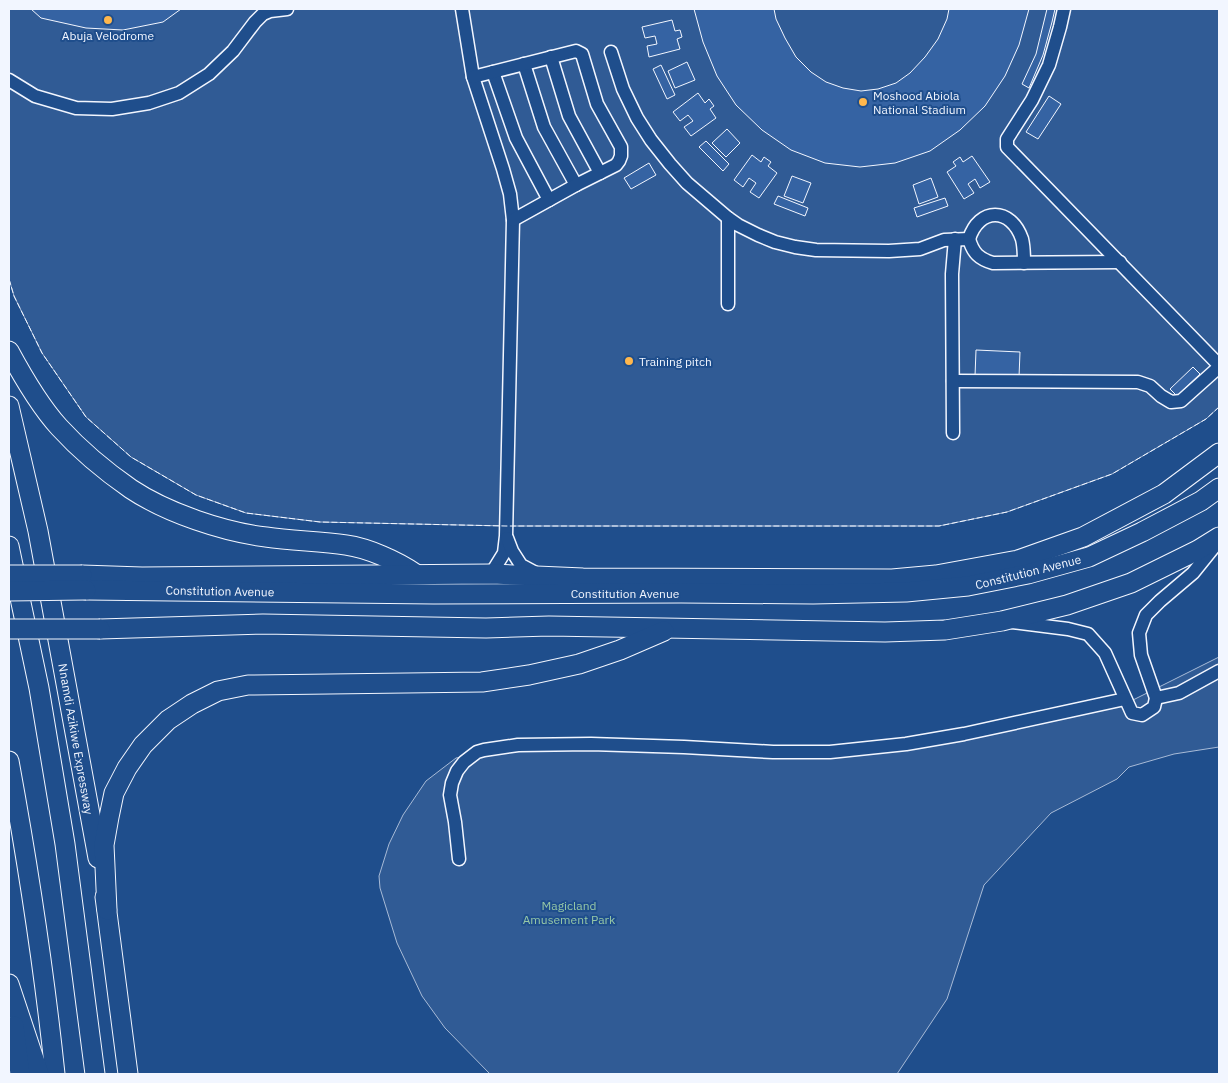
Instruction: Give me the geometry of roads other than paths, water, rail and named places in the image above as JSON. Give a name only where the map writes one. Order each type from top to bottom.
[{"type":"highway","points":[[9,351],[22,375],[58,426],[83,451],[109,472],[146,497],[176,512],[225,529],[266,538],[346,545],[362,549],[425,574]]},
{"type":"highway","name":"Nnamdi Azikiwe Expressway","points":[[9,406],[38,531],[107,910],[128,1074]]},
{"type":"highway","points":[[1083,537],[1164,494],[1219,453]]},
{"type":"highway","name":"Constitution Avenue","points":[[9,590],[84,582],[116,590],[434,594],[813,594],[906,592],[968,586],[1028,574],[1089,557],[1201,501],[1219,488]]},
{"type":"highway","points":[[9,576],[84,582],[142,577],[425,574],[593,578],[872,579],[910,577],[936,575],[1018,560],[1083,537],[1201,501]]},
{"type":"highway","points":[[9,629],[262,624],[486,628],[549,626],[885,632],[945,630],[1002,621],[1067,605],[1132,583],[1198,550],[1219,537]]},
{"type":"highway","points":[[9,546],[38,688],[65,844],[95,1074]]},
{"type":"highway","points":[[116,590],[142,577]]},
{"type":"highway","points":[[107,910],[104,845],[114,793],[127,768],[143,745],[168,720],[192,704],[218,691],[248,685],[482,682],[529,675],[578,664],[620,650],[671,628]]},
{"type":"highway","points":[[9,761],[27,862],[48,1006],[55,1074]]},
{"type":"highway","points":[[9,982],[20,1074]]},
{"type":"highway","points":[[9,982],[39,1074]]},
{"type":"highway","points":[[121,1074],[125,1048]]},
{"type":"lane","points":[[9,80],[35,96],[76,108],[112,109],[149,103],[179,93],[209,74],[233,51],[262,14],[287,9]]},
{"type":"lane","points":[[462,9],[473,76],[510,194],[513,220],[506,536],[504,553],[486,575]]},
{"type":"lane","points":[[952,381],[1138,382],[1150,386],[1171,402],[1181,401],[1219,366],[1007,147],[1007,139],[1032,100],[1049,65],[1064,9]]},
{"type":"lane","points":[[473,76],[576,51],[582,54],[598,104],[621,147],[621,156],[616,165],[513,220]]},
{"type":"lane","points":[[611,52],[623,89],[637,118],[651,140],[687,183],[738,225],[775,242],[816,250],[889,251],[920,249],[944,240],[969,239]]},
{"type":"lane","points":[[551,57],[569,116],[600,173]]},
{"type":"lane","points":[[524,64],[544,127],[576,185]]},
{"type":"lane","points":[[493,72],[516,138],[549,200]]},
{"type":"lane","points":[[1024,263],[1022,241],[1018,230],[1011,221],[994,214],[978,223],[972,231],[969,239],[976,254],[984,260],[993,263],[1024,263],[1120,262]]},
{"type":"lane","points":[[728,218],[728,304]]},
{"type":"lane","points":[[953,433],[952,274],[955,239]]},
{"type":"lane","points":[[506,536],[512,551],[521,565],[542,576]]},
{"type":"lane","points":[[1002,621],[1068,629],[1088,634],[1105,653],[1132,714],[1142,715],[1154,707],[1156,698],[1141,655],[1139,633],[1146,615],[1193,573],[1219,541]]},
{"type":"lane","points":[[1156,698],[1179,693],[1219,671]]},
{"type":"lane","points":[[459,859],[450,795],[452,783],[464,762],[476,752],[484,750],[518,745],[591,744],[773,752],[830,752],[906,744],[964,734],[1125,699]]},
{"type":"place","name":"Abuja Velodrome","points":[[108,20]]},
{"type":"place","name":"Moshood Abiola National Stadium","points":[[863,102]]},
{"type":"place","name":"Training pitch","points":[[629,361]]},
{"type":"park label","name":"Magicland Amusement Park","points":[[569,912]]}]
